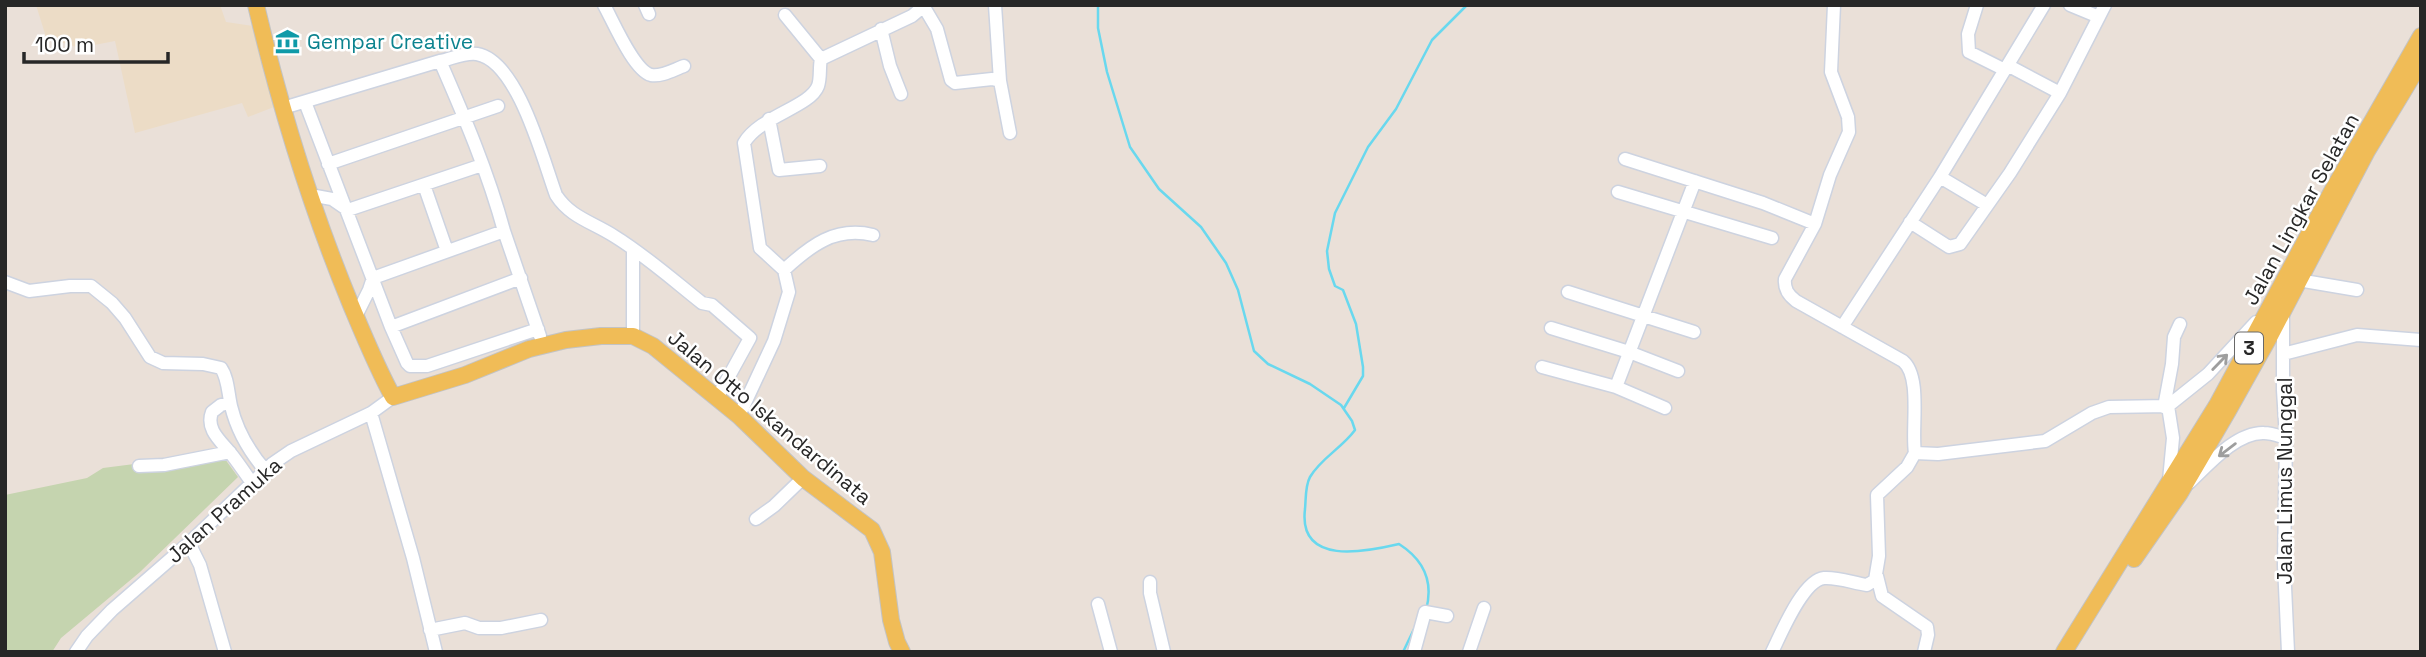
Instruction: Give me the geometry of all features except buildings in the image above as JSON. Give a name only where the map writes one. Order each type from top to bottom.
[{"type":"main road","points":[[256,5],[283,108],[328,249],[393,397]]},
{"type":"main road","name":"Jalan Lingkar Selatan","points":[[2076,652],[2278,307],[2330,192],[2421,36]]},
{"type":"main road","name":"Jalan Lingkar Selatan","points":[[2278,307],[2298,280],[2367,151],[2421,62]]},
{"type":"main road","name":"Jalan Otto Iskandardinata","points":[[393,397],[465,375],[505,357],[542,345],[601,336],[633,336],[653,346],[739,416],[803,478],[864,523],[877,538],[885,563],[892,628],[902,652]]},
{"type":"main road","name":"Jalan Lingkar Selatan","points":[[2064,652],[2174,488]]},
{"type":"street","points":[[604,5],[634,60],[646,72],[656,75],[684,66]]},
{"type":"street","points":[[995,5],[1000,81],[1010,133]]},
{"type":"street","points":[[1834,5],[1830,72],[1850,125],[1830,175],[1815,224],[1785,279],[1786,290],[1796,301],[1903,361],[1911,369],[1915,453],[1907,467],[1877,495],[1877,576],[1883,597],[1927,627],[1924,652]]},
{"type":"street","points":[[1977,5],[1968,34],[1969,52],[2060,93]]},
{"type":"street","points":[[1842,327],[1940,177],[2044,5]]},
{"type":"street","points":[[1910,222],[1952,248],[1960,244],[2060,93],[2102,11],[2070,5]]},
{"type":"street","points":[[821,59],[912,16],[925,6],[937,29],[952,82],[992,79],[1000,81]]},
{"type":"street","points":[[739,416],[774,341],[789,292],[783,270],[760,248],[744,146],[750,134],[769,119],[813,92],[818,85],[821,59],[785,15]]},
{"type":"street","points":[[881,29],[890,66],[901,93]]},
{"type":"street","points":[[283,108],[440,61],[477,54],[487,58],[502,69],[514,85],[556,195],[562,204],[571,213],[613,235],[702,303],[712,305],[750,338],[717,398]]},
{"type":"street","points":[[440,61],[496,203],[542,345]]},
{"type":"street","points":[[305,102],[407,363],[421,367],[538,329]]},
{"type":"street","points":[[328,164],[498,106]]},
{"type":"street","points":[[769,119],[779,170],[820,166]]},
{"type":"street","points":[[298,156],[321,148]]},
{"type":"street","points":[[1625,159],[1763,203],[1815,224]]},
{"type":"street","points":[[348,210],[482,165]]},
{"type":"street","points":[[1940,177],[1987,205]]},
{"type":"street","points":[[1616,387],[1695,181]]},
{"type":"street","points":[[424,185],[447,251]]},
{"type":"street","points":[[1618,192],[1772,238]]},
{"type":"street","points":[[310,195],[332,199],[348,210]]},
{"type":"street","points":[[373,278],[504,231]]},
{"type":"street","points":[[783,270],[821,242],[853,232],[873,236]]},
{"type":"street","points":[[633,250],[633,336]]},
{"type":"street","points":[[356,316],[373,278]]},
{"type":"street","points":[[391,327],[521,278]]},
{"type":"street","points":[[2298,280],[2357,290]]},
{"type":"street","points":[[5,282],[29,291],[91,286],[106,297],[125,318],[150,357],[163,363],[204,364],[221,368],[243,440],[265,470]]},
{"type":"street","points":[[1568,292],[1694,332]]},
{"type":"street","points":[[1915,453],[1938,454],[2045,441],[2092,413],[2109,407],[2166,406],[2208,374],[2278,307]]},
{"type":"street","name":"Jalan Limus Nunggal","points":[[2278,307],[2283,354],[2286,439],[2284,565],[2288,652]]},
{"type":"street","points":[[2174,488],[2173,438],[2166,406],[2174,337],[2180,324]]},
{"type":"street","points":[[1550,328],[1629,352],[1678,371]]},
{"type":"street","points":[[2283,354],[2357,335],[2421,340]]},
{"type":"street","points":[[1542,367],[1616,387],[1665,408]]},
{"type":"street","name":"Jalan Pramuka","points":[[76,652],[112,610],[189,543],[265,470],[291,452],[371,413],[393,397]]},
{"type":"street","points":[[230,403],[221,405],[212,412],[209,420],[215,435],[252,482]]},
{"type":"street","points":[[371,413],[436,652]]},
{"type":"street","points":[[2174,488],[2242,439],[2261,433],[2286,439]]},
{"type":"street","points":[[139,466],[164,465],[230,452]]},
{"type":"street","points":[[756,519],[803,478]]},
{"type":"street","points":[[189,543],[200,565],[225,652]]},
{"type":"street","points":[[1772,652],[1794,609],[1814,582],[1829,578],[1867,584],[1873,582],[1877,576]]},
{"type":"street","points":[[1150,582],[1150,593],[1164,652]]},
{"type":"street","points":[[1098,604],[1111,652]]},
{"type":"street","points":[[1469,652],[1484,608]]},
{"type":"street","points":[[1418,650],[1425,612],[1447,615]]},
{"type":"street","points":[[430,630],[465,623],[479,628],[501,628],[541,620]]},
{"type":"shaded area","points":[[36,5],[220,5],[226,22],[259,27],[279,105],[248,117],[242,103],[135,133],[115,41],[79,48],[46,37]]},
{"type":"green space","points":[[217,448],[238,477],[140,572],[61,638],[52,652],[5,652],[5,495],[87,478],[103,468],[150,462]]},
{"type":"waterway","points":[[1098,5],[1098,28],[1107,72],[1130,147],[1159,189],[1201,227],[1226,263],[1238,290],[1254,351],[1268,364],[1310,384],[1341,405],[1352,421],[1355,430],[1320,464],[1308,481],[1306,527],[1312,540],[1337,551],[1369,550],[1399,544],[1415,557],[1425,572],[1429,590],[1426,610]]},
{"type":"waterway","points":[[1344,408],[1363,376],[1363,367],[1356,324],[1343,290],[1335,286],[1329,269],[1327,251],[1335,213],[1368,147],[1396,109],[1432,40],[1467,5]]},
{"type":"waterway","points":[[1403,652],[1415,627]]},
{"type":"place","name":"Gempar Creative","points":[[287,41]]}]
